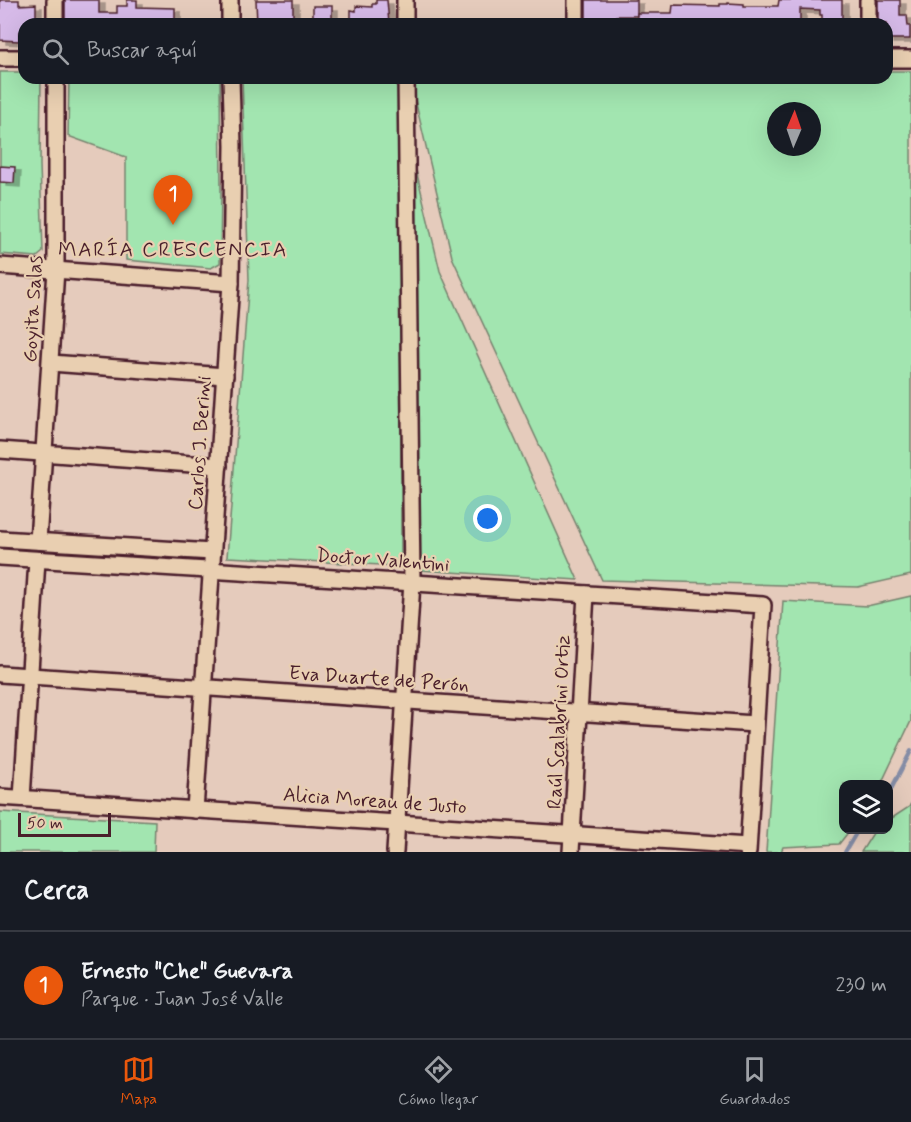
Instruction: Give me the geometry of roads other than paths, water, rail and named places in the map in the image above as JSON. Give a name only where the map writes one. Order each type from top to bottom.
[{"type":"street","points":[[55,0],[55,18]]},
{"type":"street","points":[[230,0],[230,18]]},
{"type":"street","points":[[405,0],[405,18]]},
{"type":"street","points":[[576,0],[576,18]]},
{"type":"street","points":[[868,0],[868,18]]},
{"type":"street","points":[[0,58],[18,58]]},
{"type":"street","points":[[893,59],[911,59]]},
{"type":"street","name":"Goyita Salas","points":[[38,541],[56,270],[56,84]]},
{"type":"street","name":"Carlos J. Berini","points":[[195,810],[231,283],[231,84]]},
{"type":"street","points":[[395,852],[412,582],[406,84]]},
{"type":"street","points":[[0,266],[231,283]]},
{"type":"street","points":[[51,363],[225,376]]},
{"type":"street","points":[[0,450],[219,466]]},
{"type":"street","points":[[0,539],[212,552]]},
{"type":"street","name":"Doctor Valentini","points":[[0,557],[763,605],[755,724]]},
{"type":"street","points":[[22,798],[37,560]]},
{"type":"street","name":"Raúl Scalabrini Ortiz","points":[[572,852],[586,594]]},
{"type":"street","name":"Eva Duarte de Perón","points":[[0,674],[755,724]]},
{"type":"street","points":[[748,849],[755,724]]},
{"type":"street","name":"Alicia Moreau de Justo","points":[[0,797],[572,834],[748,849]]},
{"type":"waterway","points":[[893,785],[911,751]]},
{"type":"waterway","points":[[845,852],[856,834]]},
{"type":"place","name":"Ernesto \"Che\" Guevara","points":[[173,225]]},
{"type":"district","name":"MARÍA CRESCENCIA","points":[[173,249]]}]
